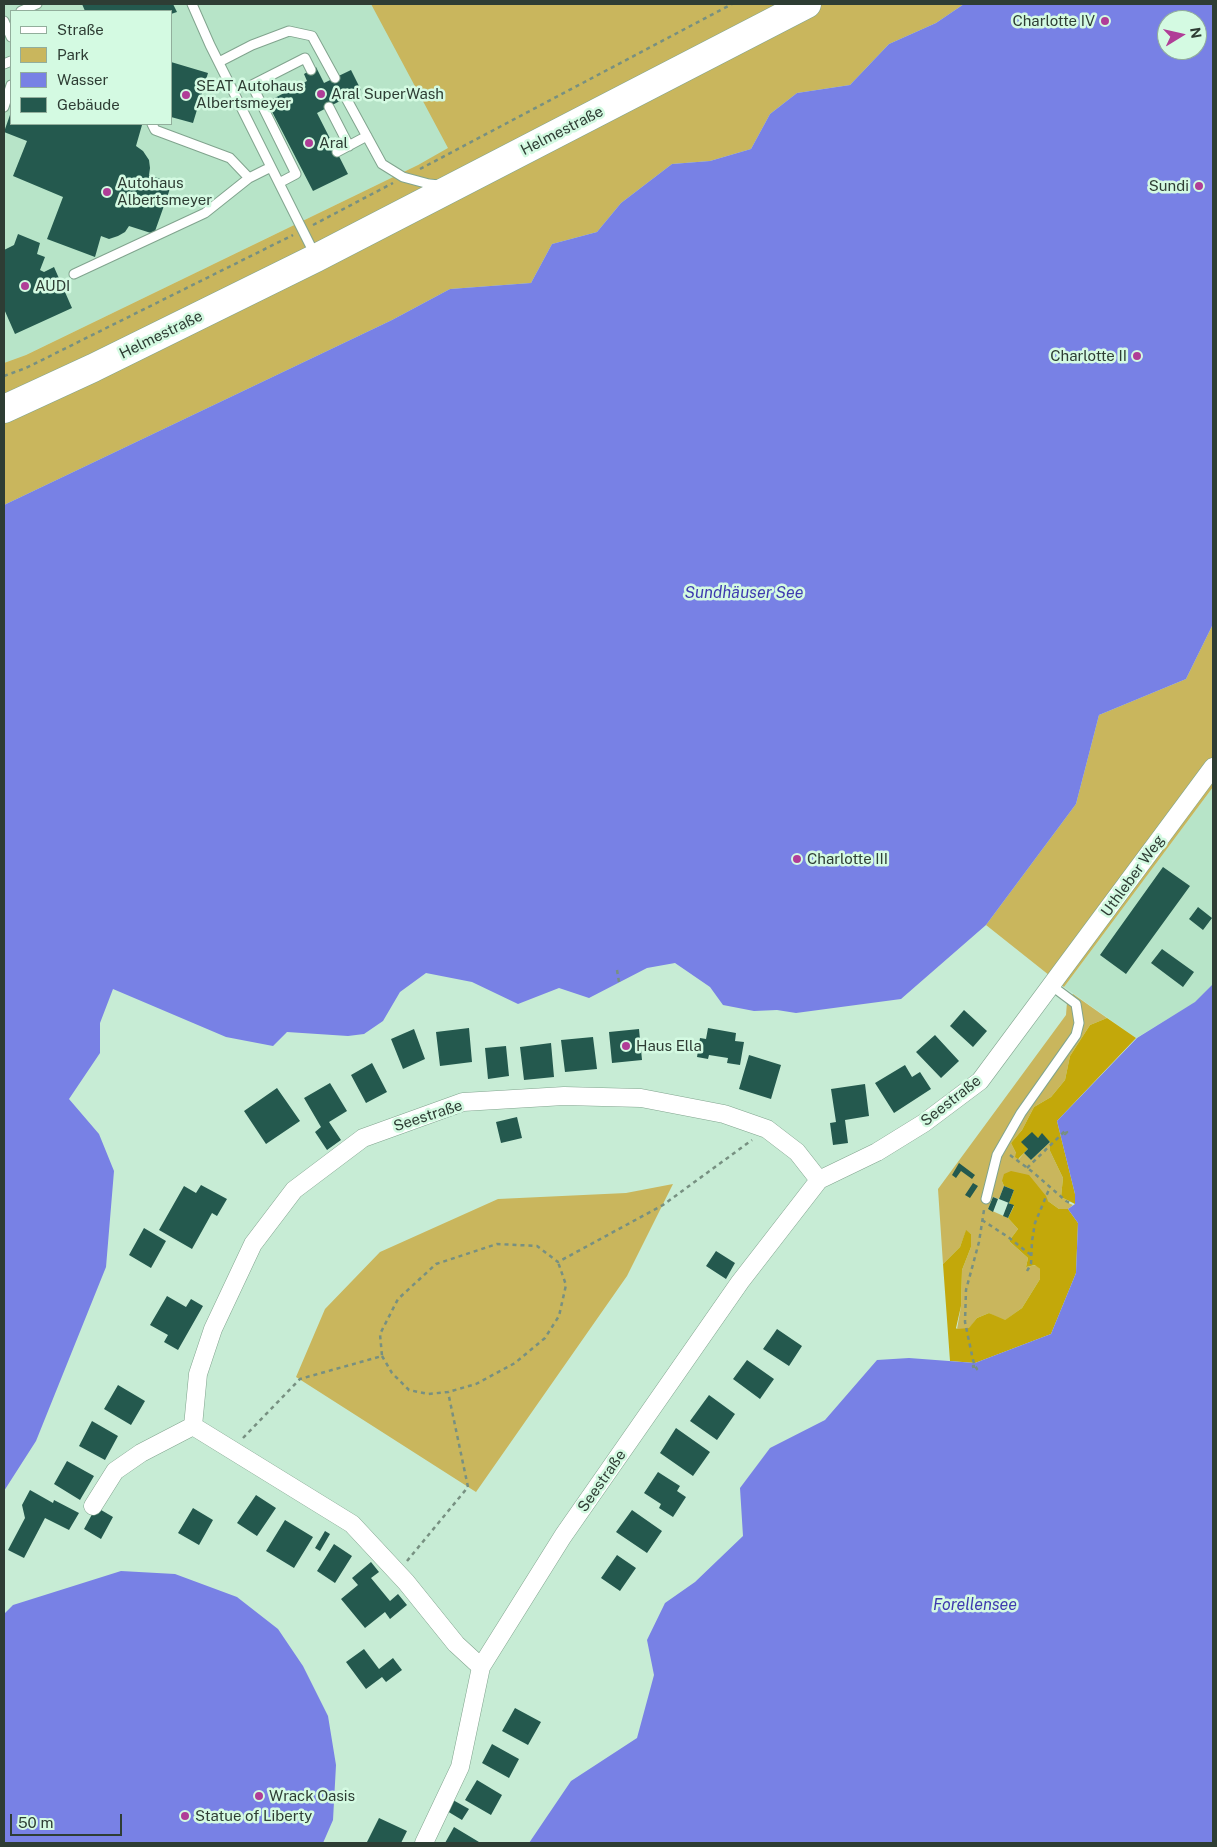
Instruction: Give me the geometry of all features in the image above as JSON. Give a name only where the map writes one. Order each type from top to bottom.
[{"type":"main road","name":"Helmestraße","points":[[4,409],[93,368],[316,258],[807,4]]},
{"type":"street","name":"Uthleber Weg","points":[[1052,986],[1213,767]]},
{"type":"street","name":"Seestraße","points":[[424,1843],[460,1767],[481,1667],[564,1536],[740,1282],[819,1180],[877,1152],[916,1128],[980,1082],[1052,986]]},
{"type":"street","name":"Seestraße","points":[[193,1426],[198,1374],[213,1329],[254,1244],[294,1190],[363,1138],[464,1102],[564,1096],[641,1098],[724,1114],[767,1129],[796,1152],[819,1180]]},
{"type":"street","points":[[93,1506],[115,1471],[141,1453],[193,1426],[352,1524],[397,1573],[456,1644],[481,1667]]},
{"type":"lane","points":[[24,10],[37,4]]},
{"type":"lane","points":[[192,4],[218,62],[316,258]]},
{"type":"lane","points":[[4,21],[10,35]]},
{"type":"lane","points":[[218,62],[252,45],[289,31],[312,36],[335,78]]},
{"type":"lane","points":[[279,183],[299,172],[252,85],[305,58],[311,70]]},
{"type":"lane","points":[[4,106],[10,88]]},
{"type":"lane","points":[[346,98],[382,164],[403,177],[429,184],[455,185]]},
{"type":"lane","points":[[329,107],[349,146]]},
{"type":"lane","points":[[152,125],[155,130],[230,158],[249,178]]},
{"type":"lane","points":[[337,152],[367,136]]},
{"type":"lane","points":[[74,274],[205,213],[249,178],[271,167]]},
{"type":"lane","points":[[986,1199],[997,1155],[1021,1113],[1076,1035],[1079,1023],[1076,1004],[1052,986]]},
{"type":"path","points":[[4,376],[26,368],[303,230],[732,4]]},
{"type":"path","points":[[617,970],[619,982]]},
{"type":"path","points":[[558,1262],[663,1205],[767,1129]]},
{"type":"path","points":[[1027,1168],[1064,1132]]},
{"type":"path","points":[[1001,1148],[1072,1204]]},
{"type":"path","points":[[1027,1271],[1030,1264],[1035,1223],[1050,1187]]},
{"type":"path","points":[[975,1366],[965,1322],[966,1290],[979,1242],[986,1199]]},
{"type":"path","points":[[982,1220],[1008,1236],[1031,1254]]},
{"type":"path","points":[[497,1244],[537,1246],[558,1262],[566,1284],[559,1316],[545,1338],[515,1363],[476,1384],[448,1392],[428,1394],[409,1390],[392,1373],[382,1356],[380,1334],[398,1299],[436,1264],[497,1244]]},
{"type":"path","points":[[232,1450],[300,1379],[382,1356]]},
{"type":"path","points":[[397,1573],[468,1487],[448,1392]]},
{"type":"shaded area","points":[[4,4],[723,4],[418,165],[26,355],[4,363]]},
{"type":"shaded area","points":[[1213,787],[1213,984],[1196,1002],[1136,1038],[1064,987]]},
{"type":"shaded area","points":[[1107,1018],[1136,1038],[1057,1121],[1075,1194],[1075,1204],[1061,1197],[1063,1178],[1050,1151],[1050,1142],[1042,1134],[1038,1138],[1022,1142],[1028,1149],[1018,1159],[1015,1157],[1016,1153],[1011,1143],[1022,1130],[1034,1107],[1051,1097],[1065,1080],[1070,1056],[1090,1025]]},
{"type":"shaded area","points":[[1011,1171],[1029,1175],[1048,1201],[1059,1209],[1068,1209],[1078,1223],[1076,1273],[1051,1334],[975,1363],[950,1361],[943,1264],[960,1247],[966,1230],[971,1234],[971,1247],[962,1270],[961,1306],[957,1329],[969,1328],[977,1318],[989,1313],[1005,1320],[1022,1308],[1040,1279],[1040,1269],[1035,1265],[1026,1267],[1028,1258],[1009,1241],[1018,1229],[1008,1218],[1014,1206],[1009,1203],[1014,1190],[1004,1186],[1002,1181],[1004,1174]]},
{"type":"green space","points":[[371,4],[964,4],[936,23],[889,44],[850,85],[797,93],[770,114],[751,149],[710,161],[672,164],[621,203],[597,232],[552,244],[531,283],[450,289],[392,320],[4,505],[4,363],[26,355],[418,165],[448,148]]},
{"type":"green space","points":[[1213,624],[1213,787],[1064,987],[986,925],[1076,804],[1099,715],[1186,679]]},
{"type":"green space","points":[[1073,994],[1107,1018],[1090,1025],[1070,1056],[1065,1080],[1051,1097],[1034,1107],[1022,1130],[1011,1143],[1019,1159],[1024,1153],[1031,1160],[1050,1142],[1050,1151],[1063,1178],[1061,1197],[1073,1205],[1068,1209],[1059,1209],[1048,1201],[1002,1181],[1004,1186],[999,1199],[993,1197],[988,1209],[1008,1218],[1018,1229],[1009,1241],[1028,1258],[1026,1267],[1036,1265],[1040,1269],[1040,1279],[1022,1308],[1004,1321],[989,1313],[977,1318],[969,1329],[957,1329],[961,1306],[962,1270],[971,1247],[971,1234],[966,1231],[960,1247],[943,1264],[938,1189],[1066,1015],[1067,1002]]},
{"type":"green space","points":[[673,1184],[627,1276],[476,1492],[296,1377],[325,1309],[380,1252],[498,1199],[626,1193]]},
{"type":"water","name":"Sundhäuser See","points":[[964,4],[1213,4],[1213,624],[1186,679],[1099,715],[1076,804],[986,925],[901,999],[796,1013],[777,1010],[754,1011],[723,1005],[710,987],[675,963],[647,968],[589,998],[559,988],[518,1004],[472,982],[426,973],[400,992],[383,1021],[364,1034],[348,1036],[287,1032],[273,1046],[226,1037],[113,989],[100,1023],[100,1053],[69,1099],[99,1134],[114,1171],[106,1267],[36,1441],[4,1491],[4,505],[392,320],[450,289],[531,283],[552,244],[597,232],[621,203],[672,164],[710,161],[751,149],[770,114],[797,93],[850,85],[889,44],[936,23]]},
{"type":"water","name":"Forellensee","points":[[1213,984],[1213,1843],[529,1843],[571,1781],[637,1738],[654,1675],[647,1640],[665,1603],[695,1582],[743,1536],[740,1488],[770,1448],[825,1420],[877,1360],[909,1358],[975,1363],[1051,1334],[1076,1273],[1078,1223],[1068,1209],[1075,1204],[1075,1194],[1057,1121],[1137,1038],[1195,1002]]},
{"type":"water","points":[[121,1571],[175,1574],[237,1597],[278,1629],[303,1666],[328,1716],[336,1765],[333,1820],[323,1843],[4,1843],[4,1614],[13,1605]]},
{"type":"building","points":[[82,4],[173,4],[177,12],[172,14],[172,10],[85,10]]},
{"type":"building","name":"SEAT Autohaus Albertsmeyer","points":[[172,62],[208,73],[193,123],[172,117]]},
{"type":"building","points":[[316,67],[324,83],[351,70],[361,90],[317,113],[348,174],[313,191],[267,102],[307,81],[304,74]]},
{"type":"building","points":[[10,115],[10,125],[142,125],[136,146],[143,151],[149,160],[149,175],[172,183],[154,234],[129,226],[125,232],[118,236],[109,239],[101,236],[95,257],[47,239],[63,197],[13,176],[27,141],[4,132]]},
{"type":"building","points":[[18,234],[40,243],[37,254],[45,257],[40,270],[44,272],[54,267],[72,308],[15,334],[4,309],[4,250],[14,245]]},
{"type":"building","points":[[1163,867],[1190,886],[1126,974],[1100,955]]},
{"type":"building","points":[[1198,907],[1212,918],[1203,930],[1189,919]]},
{"type":"building","points":[[1162,949],[1194,972],[1183,987],[1151,963]]},
{"type":"building","points":[[964,1010],[987,1031],[973,1047],[950,1026]]},
{"type":"building","points":[[469,1028],[472,1062],[440,1066],[436,1032]]},
{"type":"building","points":[[708,1028],[736,1033],[735,1041],[744,1042],[740,1065],[727,1063],[728,1058],[709,1055],[708,1059],[697,1057],[700,1038],[706,1039]]},
{"type":"building","points":[[414,1029],[425,1059],[403,1069],[391,1039]]},
{"type":"building","name":"Haus Ella","points":[[639,1029],[642,1060],[612,1063],[609,1032]]},
{"type":"building","points":[[935,1035],[959,1061],[941,1078],[916,1052]]},
{"type":"building","points":[[593,1037],[597,1069],[565,1072],[561,1040]]},
{"type":"building","points":[[551,1043],[554,1077],[524,1080],[520,1047]]},
{"type":"building","points":[[506,1046],[509,1076],[488,1079],[485,1048]]},
{"type":"building","points":[[749,1055],[781,1065],[771,1099],[739,1089]]},
{"type":"building","points":[[372,1063],[387,1092],[366,1103],[351,1075]]},
{"type":"building","points":[[905,1065],[912,1077],[920,1072],[931,1089],[894,1113],[875,1083]]},
{"type":"building","points":[[330,1083],[347,1111],[329,1122],[341,1140],[327,1150],[315,1132],[321,1127],[304,1098]]},
{"type":"building","points":[[865,1084],[869,1116],[845,1120],[848,1143],[833,1145],[830,1123],[836,1122],[831,1089]]},
{"type":"building","points":[[277,1088],[300,1121],[266,1144],[244,1111]]},
{"type":"building","points":[[517,1117],[522,1138],[501,1143],[496,1122]]},
{"type":"building","points":[[1032,1132],[1038,1138],[1042,1133],[1050,1142],[1031,1160],[1024,1153],[1028,1149],[1021,1142]]},
{"type":"building","points":[[959,1163],[975,1175],[972,1179],[961,1171],[956,1178],[952,1175]]},
{"type":"building","points":[[973,1183],[978,1186],[970,1198],[965,1195]]},
{"type":"building","points":[[201,1185],[227,1199],[217,1216],[212,1213],[192,1249],[159,1230],[184,1186],[196,1193]]},
{"type":"building","points":[[1004,1186],[1014,1190],[1009,1203],[999,1199]]},
{"type":"building","points":[[993,1197],[998,1199],[993,1212],[988,1209]]},
{"type":"building","points":[[1008,1203],[1014,1205],[1008,1218],[1003,1216]]},
{"type":"building","points":[[144,1228],[166,1241],[151,1268],[129,1255]]},
{"type":"building","points":[[716,1251],[735,1263],[726,1279],[706,1266]]},
{"type":"building","points":[[167,1296],[186,1307],[191,1299],[203,1306],[178,1350],[164,1342],[168,1335],[150,1325]]},
{"type":"building","points":[[777,1329],[802,1346],[789,1366],[763,1349]]},
{"type":"building","points":[[747,1360],[774,1379],[760,1399],[733,1379]]},
{"type":"building","points":[[118,1385],[145,1401],[131,1425],[104,1409]]},
{"type":"building","points":[[709,1395],[735,1414],[717,1440],[690,1421]]},
{"type":"building","points":[[92,1421],[118,1436],[105,1460],[79,1446]]},
{"type":"building","points":[[676,1428],[710,1452],[693,1476],[660,1453]]},
{"type":"building","points":[[67,1461],[94,1476],[80,1500],[54,1484]]},
{"type":"building","points":[[658,1472],[680,1486],[677,1491],[686,1497],[673,1517],[659,1508],[661,1504],[644,1493]]},
{"type":"building","points":[[30,1490],[53,1503],[54,1500],[79,1513],[69,1530],[45,1518],[24,1558],[8,1550],[25,1518],[22,1505]]},
{"type":"building","points":[[256,1495],[276,1508],[257,1536],[237,1523]]},
{"type":"building","points":[[96,1507],[113,1517],[101,1539],[84,1529]]},
{"type":"building","points":[[193,1508],[213,1520],[199,1545],[178,1533]]},
{"type":"building","points":[[632,1510],[662,1531],[647,1553],[616,1532]]},
{"type":"building","points":[[285,1520],[313,1537],[294,1568],[266,1551]]},
{"type":"building","points":[[325,1531],[330,1534],[320,1551],[315,1548]]},
{"type":"building","points":[[334,1544],[352,1556],[335,1583],[317,1571]]},
{"type":"building","points":[[617,1555],[636,1568],[620,1591],[601,1578]]},
{"type":"building","points":[[371,1562],[379,1572],[371,1578],[390,1601],[398,1594],[407,1605],[390,1619],[385,1612],[365,1628],[341,1599],[358,1585],[352,1578]]},
{"type":"building","points":[[364,1649],[379,1669],[393,1658],[402,1670],[386,1682],[382,1677],[366,1689],[346,1662]]},
{"type":"building","points":[[515,1708],[541,1722],[528,1745],[502,1731]]},
{"type":"building","points":[[492,1744],[519,1759],[509,1778],[482,1763]]},
{"type":"building","points":[[477,1780],[502,1795],[491,1815],[465,1800]]},
{"type":"building","points":[[453,1800],[469,1809],[462,1820],[447,1811]]},
{"type":"building","points":[[379,1818],[407,1831],[401,1843],[367,1842]]},
{"type":"building","points":[[454,1827],[479,1842],[479,1843],[445,1843]]},
{"type":"place","name":"Charlotte IV","points":[[1105,21]]},
{"type":"place","name":"Aral SuperWash","points":[[321,94]]},
{"type":"place","name":"SEAT Autohaus Albertsmeyer","points":[[186,95]]},
{"type":"place","name":"Aral","points":[[309,143]]},
{"type":"place","name":"Sundi","points":[[1199,186]]},
{"type":"place","name":"Autohaus Albertsmeyer","points":[[107,192]]},
{"type":"place","name":"AUDI","points":[[25,286]]},
{"type":"place","name":"Charlotte II","points":[[1137,356]]},
{"type":"place","name":"Charlotte III","points":[[797,859]]},
{"type":"place","name":"Haus Ella","points":[[626,1046]]},
{"type":"place","name":"Wrack Oasis","points":[[259,1796]]},
{"type":"place","name":"Statue of Liberty","points":[[185,1816]]}]
